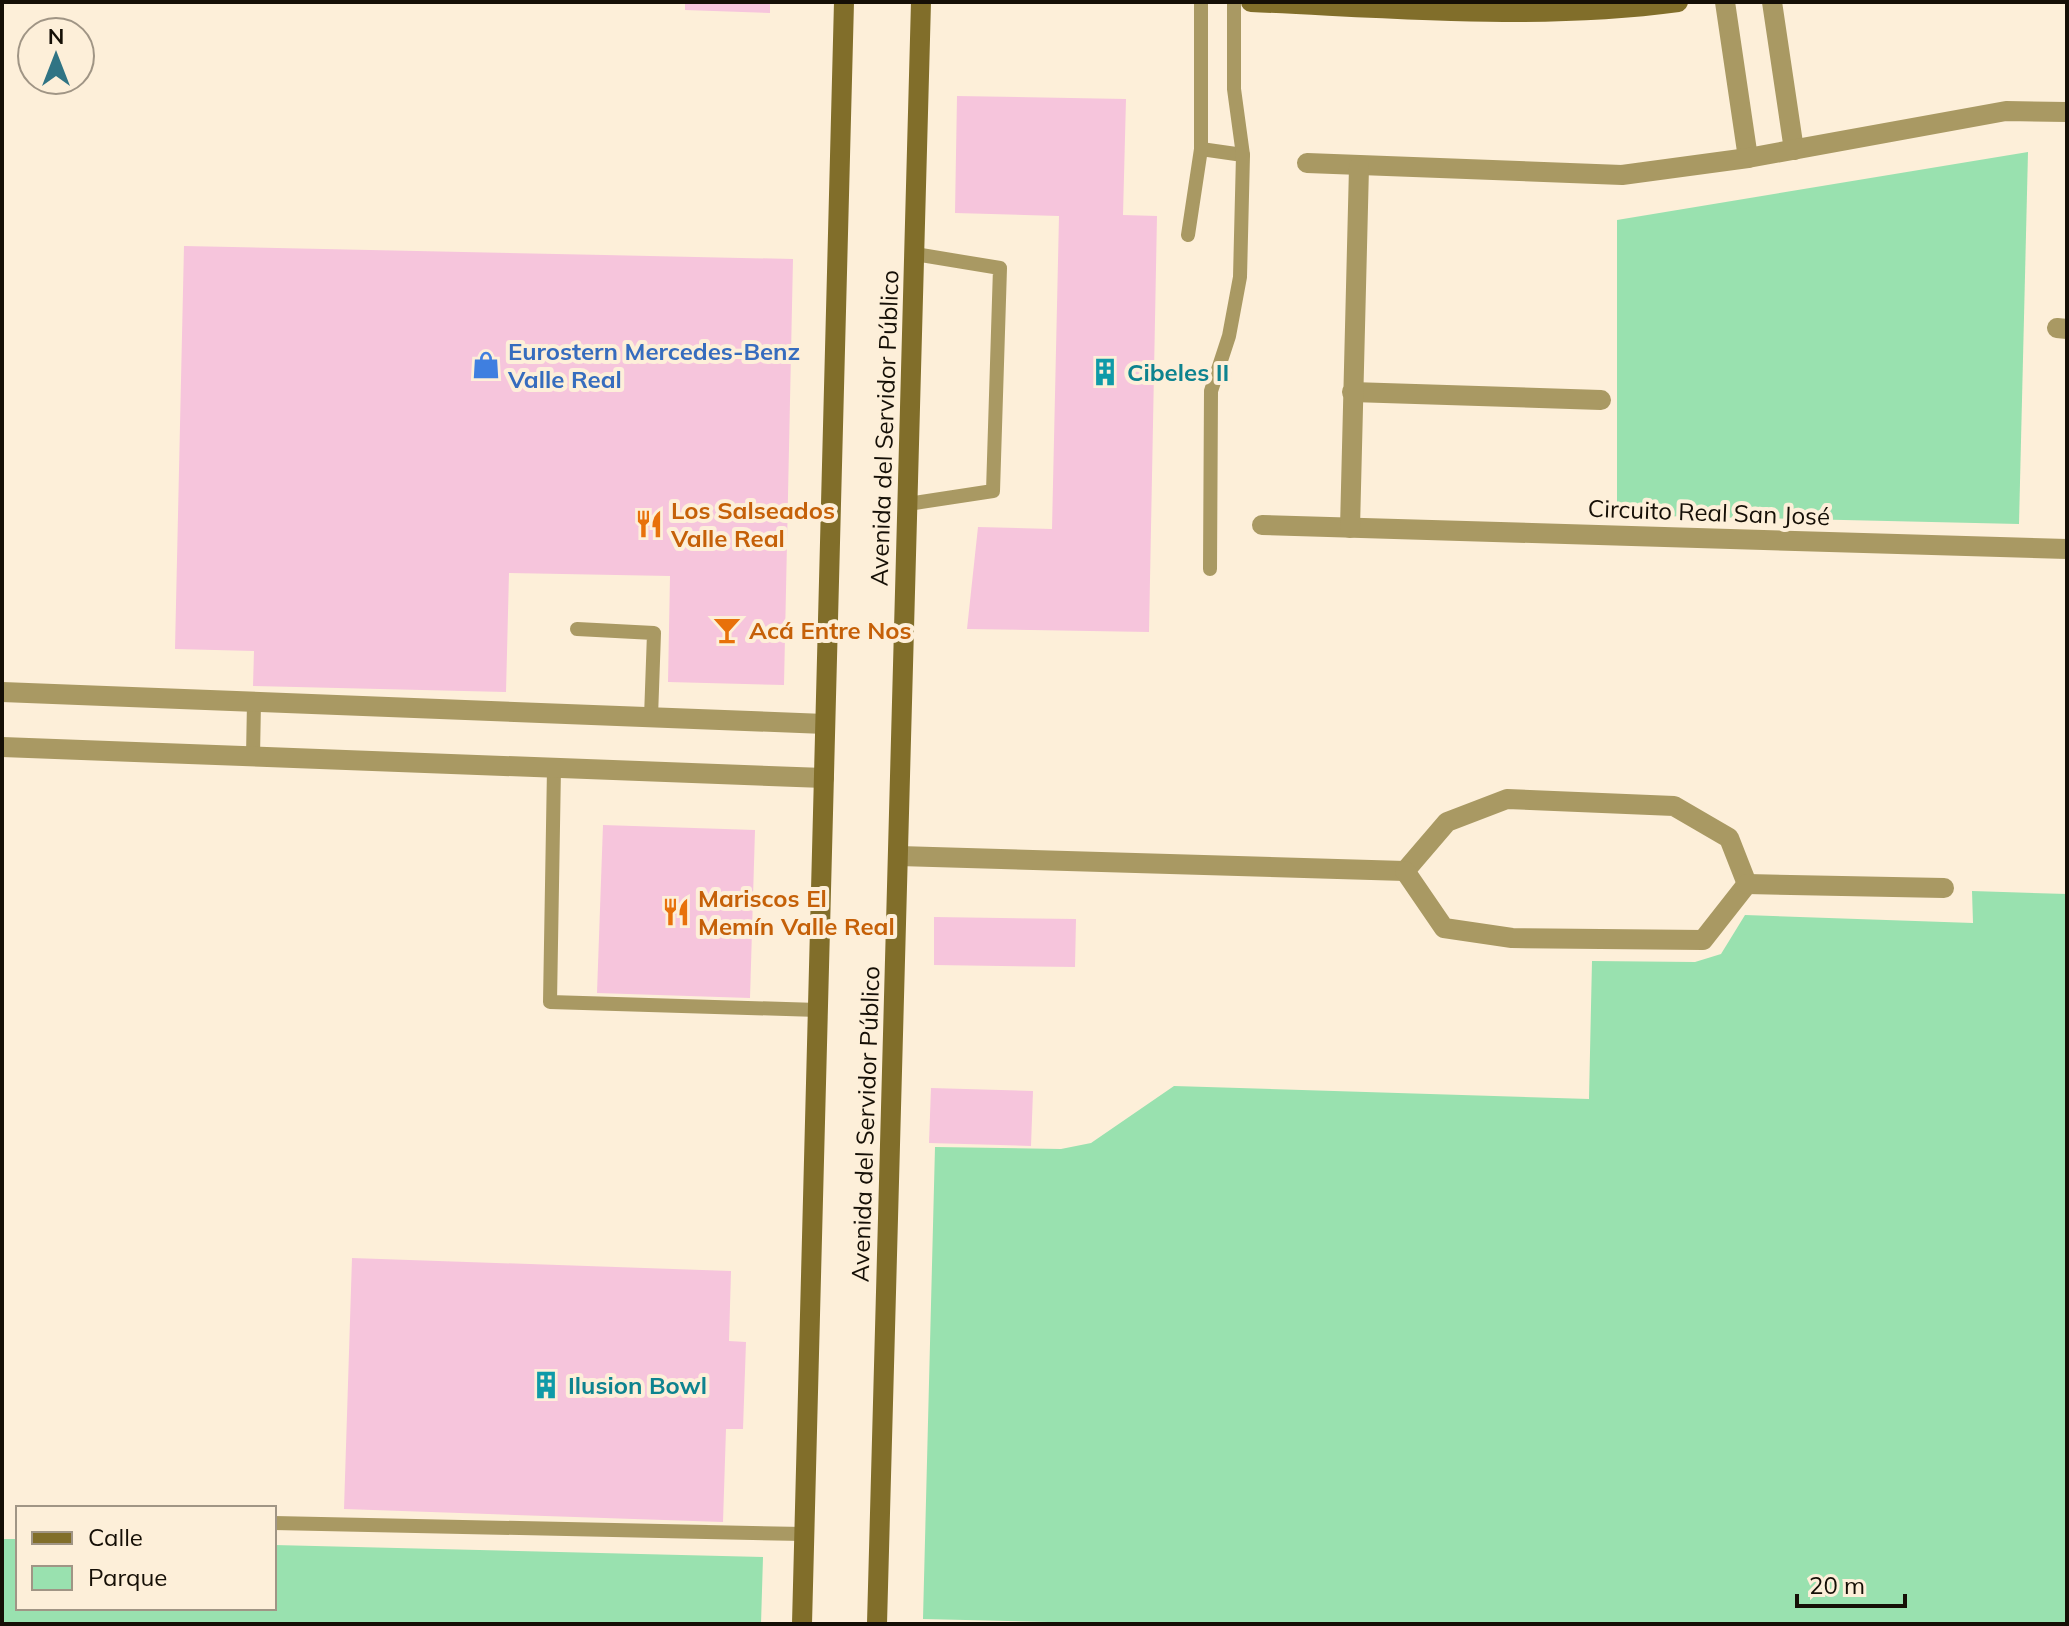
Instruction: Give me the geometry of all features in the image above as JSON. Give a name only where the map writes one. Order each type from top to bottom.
[{"type":"street","name":"Avenida del Servidor Público","points":[[802,1624],[844,2]]},
{"type":"street","name":"Avenida del Servidor Público","points":[[877,1624],[921,2]]},
{"type":"street","points":[[1251,2],[1518,14],[1617,10],[1678,2]]},
{"type":"street","points":[[1725,2],[1748,158]]},
{"type":"street","points":[[1772,2],[1794,150]]},
{"type":"street","points":[[1307,163],[1622,175],[1748,158],[2006,111],[2067,112]]},
{"type":"street","points":[[1350,528],[1359,167]]},
{"type":"street","points":[[1352,392],[1601,400]]},
{"type":"street","name":"Circuito Real San José","points":[[1262,525],[2067,549]]},
{"type":"street","points":[[2,692],[825,724]]},
{"type":"street","points":[[2,747],[824,778]]},
{"type":"street","points":[[1405,871],[1447,822],[1507,799],[1674,806],[1729,838],[1747,884]]},
{"type":"street","points":[[899,856],[1405,871]]},
{"type":"street","points":[[1405,871],[1444,928],[1512,938],[1703,940],[1747,884]]},
{"type":"street","points":[[1747,884],[1944,888]]},
{"type":"lane","points":[[1188,235],[1201,149],[1201,2]]},
{"type":"lane","points":[[1210,569],[1211,391],[1229,336],[1240,277],[1243,155],[1234,89],[1234,2]]},
{"type":"lane","points":[[1201,149],[1243,155]]},
{"type":"lane","points":[[908,504],[993,491],[1000,268],[915,254]]},
{"type":"lane","points":[[577,629],[654,633],[651,717]]},
{"type":"lane","points":[[253,756],[254,702]]},
{"type":"lane","points":[[554,768],[550,1002],[818,1010]]},
{"type":"lane","points":[[276,1523],[804,1534]]},
{"type":"green space","points":[[2028,152],[2019,524],[1617,515],[1617,220]]},
{"type":"green space","points":[[1972,891],[2067,894],[2067,1624],[1137,1624],[923,1619],[935,1147],[1061,1149],[1091,1143],[1174,1086],[1589,1099],[1592,961],[1695,962],[1721,954],[1745,915],[1973,923]]},
{"type":"green space","points":[[2,1539],[16,1539],[16,1610],[276,1610],[276,1545],[763,1557],[761,1624],[2,1624]]},
{"type":"building","points":[[685,2],[770,2],[770,13],[685,10]]},
{"type":"building","name":"Cibeles II","points":[[957,96],[1126,99],[1123,215],[1157,216],[1149,632],[967,629],[978,527],[1052,529],[1059,216],[955,213]]},
{"type":"building","name":"Eurostern Mercedes-Benz Valle Real","points":[[184,246],[793,259],[784,685],[668,682],[670,576],[509,573],[506,692],[253,686],[254,651],[175,649]]},
{"type":"building","name":"Mariscos El Memín Valle Real","points":[[603,825],[755,830],[750,998],[597,993]]},
{"type":"building","points":[[934,917],[1076,919],[1075,967],[934,965]]},
{"type":"building","points":[[931,1088],[1033,1091],[1031,1146],[929,1143]]},
{"type":"building","name":"Ilusion Bowl","points":[[352,1258],[731,1271],[729,1341],[746,1342],[743,1429],[726,1429],[723,1522],[344,1509]]},
{"type":"place","name":"Eurostern Mercedes-Benz Valle Real","points":[[486,365]]},
{"type":"place","name":"Cibeles II","points":[[1105,372]]},
{"type":"place","name":"Los Salseados Valle Real","points":[[649,524]]},
{"type":"place","name":"Acá Entre Nos","points":[[727,630]]},
{"type":"place","name":"Mariscos El Memín Valle Real","points":[[676,912]]},
{"type":"place","name":"Ilusion Bowl","points":[[546,1385]]}]
